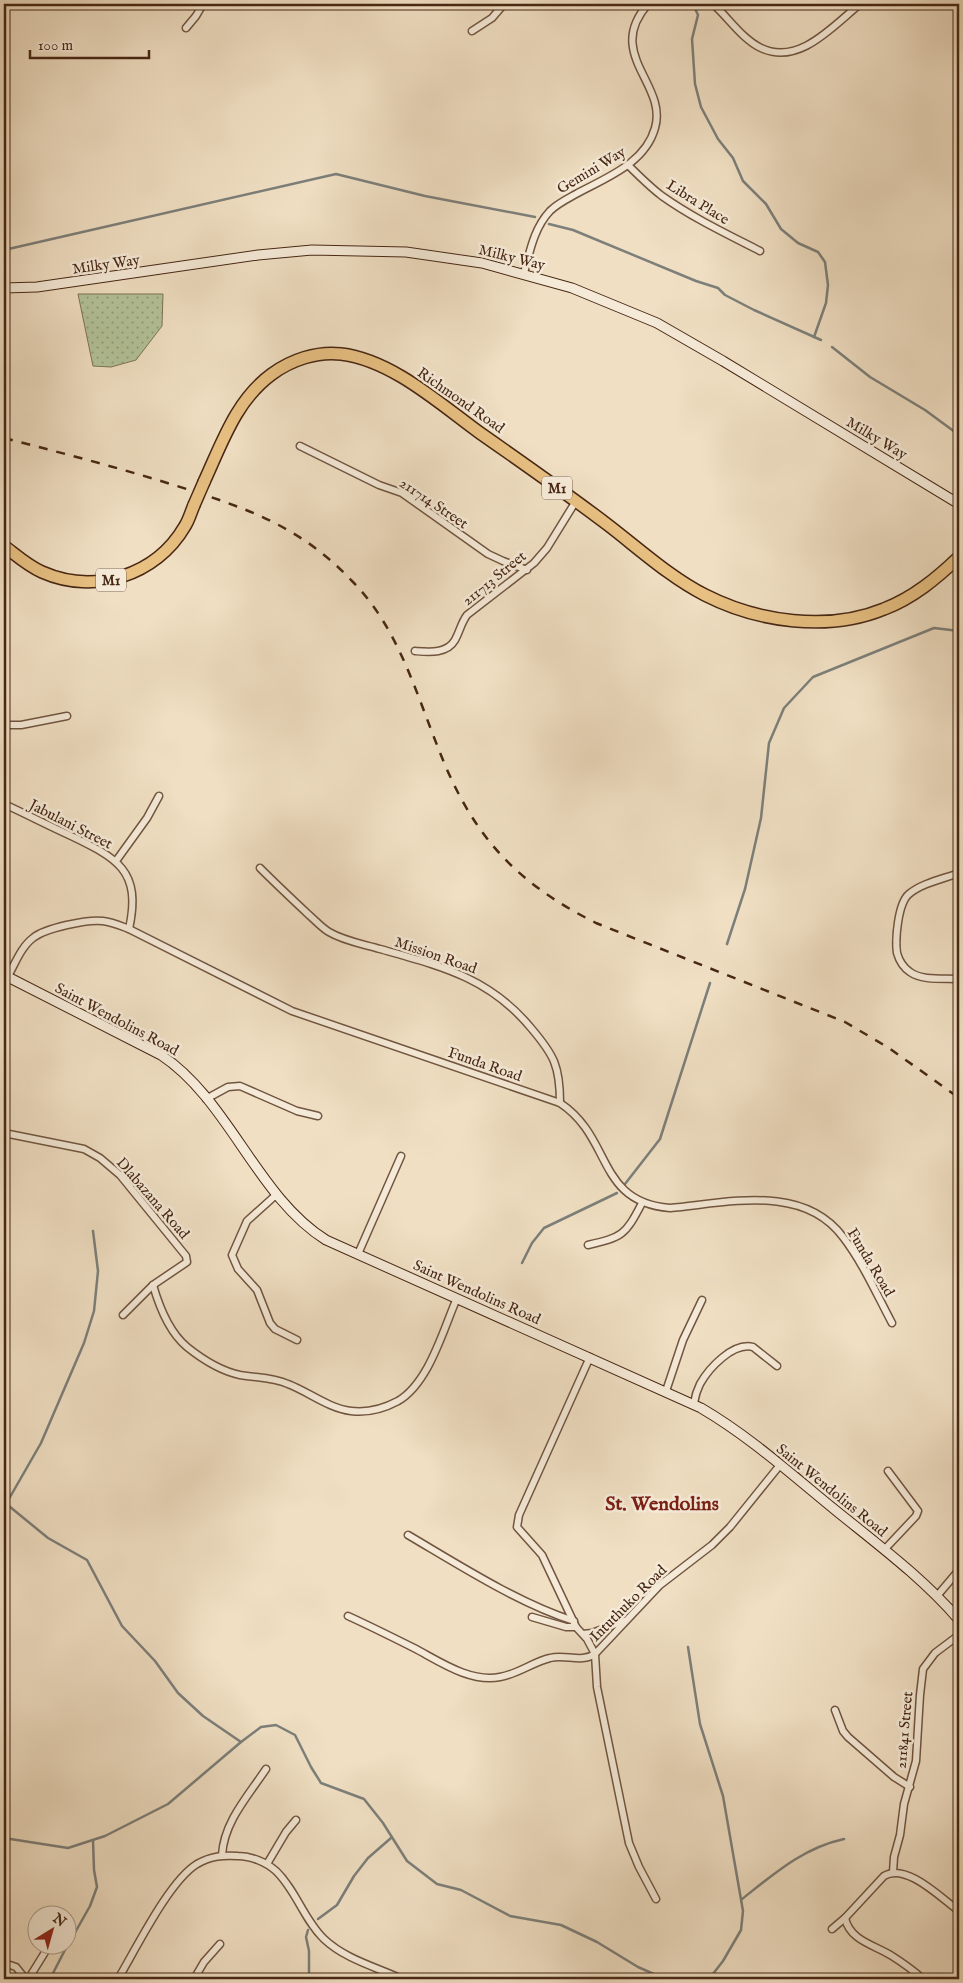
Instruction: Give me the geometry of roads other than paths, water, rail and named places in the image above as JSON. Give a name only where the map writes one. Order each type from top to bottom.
[{"type":"highway","name":"Richmond Road","points":[[4,546],[39,571],[58,579],[79,582],[99,582],[124,577],[146,566],[168,549],[184,527],[241,404],[272,374],[299,360],[323,354],[340,354],[368,360],[401,376],[576,501],[677,578],[703,594],[731,607],[764,616],[792,620],[819,622],[856,618],[883,610],[917,592],[939,576],[959,557]]},
{"type":"street","points":[[186,28],[203,4]]},
{"type":"street","points":[[472,31],[492,18],[504,4]]},
{"type":"street","name":"Gemini Way","points":[[524,273],[534,235],[551,209],[628,165],[642,152],[650,141],[656,127],[657,115],[652,94],[634,56],[633,43],[637,22],[648,4]]},
{"type":"street","points":[[713,4],[760,48],[775,52],[788,52],[800,49],[816,40],[860,4]]},
{"type":"street","name":"Libra Place","points":[[628,165],[660,194],[680,208],[717,230],[760,251]]},
{"type":"street","name":"Milky Way","points":[[4,288],[37,287],[258,255],[312,250],[354,250],[441,256],[524,273],[593,295],[656,323],[732,366],[959,504]]},
{"type":"street","name":"211714 Street","points":[[300,446],[379,485],[402,493],[488,554],[503,562],[526,570]]},
{"type":"street","name":"211713 Street","points":[[415,652],[438,651],[450,646],[455,641],[460,625],[467,615],[526,570],[548,548],[576,501]]},
{"type":"street","points":[[4,725],[21,725],[68,716]]},
{"type":"street","points":[[116,861],[147,818],[159,796]]},
{"type":"street","name":"Jabulani Street","points":[[4,804],[101,850],[116,861],[131,888],[133,912],[129,929]]},
{"type":"street","name":"Mission Road","points":[[260,868],[328,932],[345,939],[447,969],[490,990],[506,1001],[525,1020],[551,1052],[560,1082],[560,1103]]},
{"type":"street","points":[[959,873],[916,888],[905,898],[900,912],[897,948],[901,963],[912,974],[923,977],[959,979]]},
{"type":"street","name":"Funda Road","points":[[6,975],[23,948],[32,938],[44,932],[91,921],[103,921],[129,929],[292,1011],[560,1103],[580,1118],[616,1182],[622,1189],[642,1203],[670,1208],[768,1200],[790,1203],[812,1211],[821,1216],[842,1236],[892,1323]]},
{"type":"street","name":"Saint Wendolins Road","points":[[6,975],[161,1055],[184,1072],[277,1194],[311,1231],[326,1240],[694,1404],[737,1431],[780,1465],[884,1550],[937,1596],[959,1620]]},
{"type":"street","points":[[206,1099],[228,1087],[240,1086],[297,1111],[318,1116]]},
{"type":"street","name":"Dlabazana Road","points":[[4,1133],[84,1149],[100,1158],[120,1175],[183,1251],[187,1259],[184,1264],[166,1274],[153,1285]]},
{"type":"street","points":[[358,1254],[401,1156]]},
{"type":"street","points":[[277,1194],[247,1221],[232,1255],[238,1269],[257,1290],[270,1323],[274,1328],[297,1340]]},
{"type":"street","points":[[588,1245],[606,1242],[617,1237],[631,1224],[642,1203]]},
{"type":"street","points":[[123,1315],[153,1285],[166,1319],[185,1346],[201,1358],[229,1372],[264,1377],[289,1384],[344,1410],[372,1411],[385,1408],[410,1392],[421,1380],[457,1298]]},
{"type":"street","points":[[666,1391],[683,1340],[702,1300]]},
{"type":"street","points":[[694,1404],[698,1387],[706,1375],[727,1355],[738,1348],[749,1346],[756,1348],[777,1366]]},
{"type":"street","points":[[590,1357],[517,1522],[517,1527],[520,1533],[542,1554],[575,1624],[595,1654],[597,1687],[629,1843],[639,1868],[656,1899]]},
{"type":"street","name":"Intuthuko Road","points":[[348,1616],[457,1670],[486,1678],[500,1677],[517,1672],[550,1658],[563,1656],[584,1658],[595,1654],[669,1577],[718,1539],[780,1465]]},
{"type":"street","points":[[884,1550],[916,1516],[918,1511],[888,1471]]},
{"type":"street","points":[[408,1536],[478,1576],[575,1624]]},
{"type":"street","points":[[937,1596],[959,1570]]},
{"type":"street","points":[[532,1617],[566,1627],[575,1624]]},
{"type":"street","points":[[583,1634],[592,1633],[625,1621]]},
{"type":"street","name":"211841 Street","points":[[893,1872],[904,1804],[916,1761],[923,1669],[935,1653],[959,1635]]},
{"type":"street","points":[[835,1710],[843,1731],[848,1737],[894,1777],[910,1787]]},
{"type":"street","points":[[222,1855],[223,1841],[228,1827],[266,1769]]},
{"type":"street","points":[[267,1864],[286,1832],[296,1820]]},
{"type":"street","points":[[118,1979],[178,1882],[196,1864],[222,1855],[244,1856],[267,1864],[285,1882],[324,1939],[354,1959],[402,1979]]},
{"type":"street","points":[[832,1929],[845,1918],[884,1876],[893,1872],[901,1872],[911,1876],[959,1911]]},
{"type":"street","points":[[845,1918],[853,1934],[871,1946],[892,1956],[924,1979]]},
{"type":"street","points":[[194,1979],[204,1962],[220,1944]]},
{"type":"street","points":[[4,1967],[7,1964],[13,1966],[24,1978],[28,1978],[43,1956]]},
{"type":"waterway","points":[[693,4],[698,15],[692,39],[695,84],[701,107],[718,139],[733,158],[743,181],[766,204],[781,229],[798,243],[818,252],[825,262],[828,285],[826,303],[814,337]]},
{"type":"waterway","points":[[4,250],[336,174],[425,196],[535,217]]},
{"type":"waterway","points":[[549,224],[573,230],[696,281],[718,288],[725,295],[754,310],[821,340]]},
{"type":"waterway","points":[[832,347],[870,377],[925,410],[959,435]]},
{"type":"waterway","points":[[727,944],[745,889],[761,818],[769,743],[784,708],[813,677],[934,628],[959,631]]},
{"type":"waterway","points":[[625,1184],[660,1139],[710,983]]},
{"type":"waterway","points":[[522,1263],[532,1243],[544,1228],[617,1193]]},
{"type":"waterway","points":[[6,1504],[41,1443],[84,1343],[94,1311],[98,1271],[93,1231]]},
{"type":"waterway","points":[[4,1502],[48,1538],[87,1560],[122,1626],[155,1661],[178,1693],[203,1716],[241,1742],[261,1727],[276,1725],[295,1735],[321,1783],[364,1799],[383,1823],[407,1861],[437,1884],[461,1890],[510,1916],[561,1925],[597,1942],[638,1967],[665,1979]]},
{"type":"waterway","points":[[688,1647],[700,1724],[723,1796],[743,1911],[741,1930],[723,1961],[709,1979]]},
{"type":"waterway","points":[[4,1838],[68,1848],[105,1836],[168,1804],[241,1742]]},
{"type":"waterway","points":[[318,1919],[337,1905],[354,1876],[368,1858],[391,1838]]},
{"type":"waterway","points":[[742,1899],[802,1855],[829,1843],[844,1839]]},
{"type":"waterway","points":[[78,1927],[90,1906],[97,1887],[94,1870],[93,1840]]},
{"type":"waterway","points":[[308,1930],[306,1937],[309,1951],[309,1979]]},
{"type":"waterway","points":[[50,1979],[62,1956]]},
{"type":"railway","points":[[4,438],[177,486],[249,511],[292,532],[332,561],[367,598],[381,617],[403,658],[437,745],[464,804],[497,851],[517,871],[540,890],[596,923],[845,1022],[889,1048],[959,1098]]},
{"type":"district","name":"St. Wendolins","points":[[662,1503]]}]
